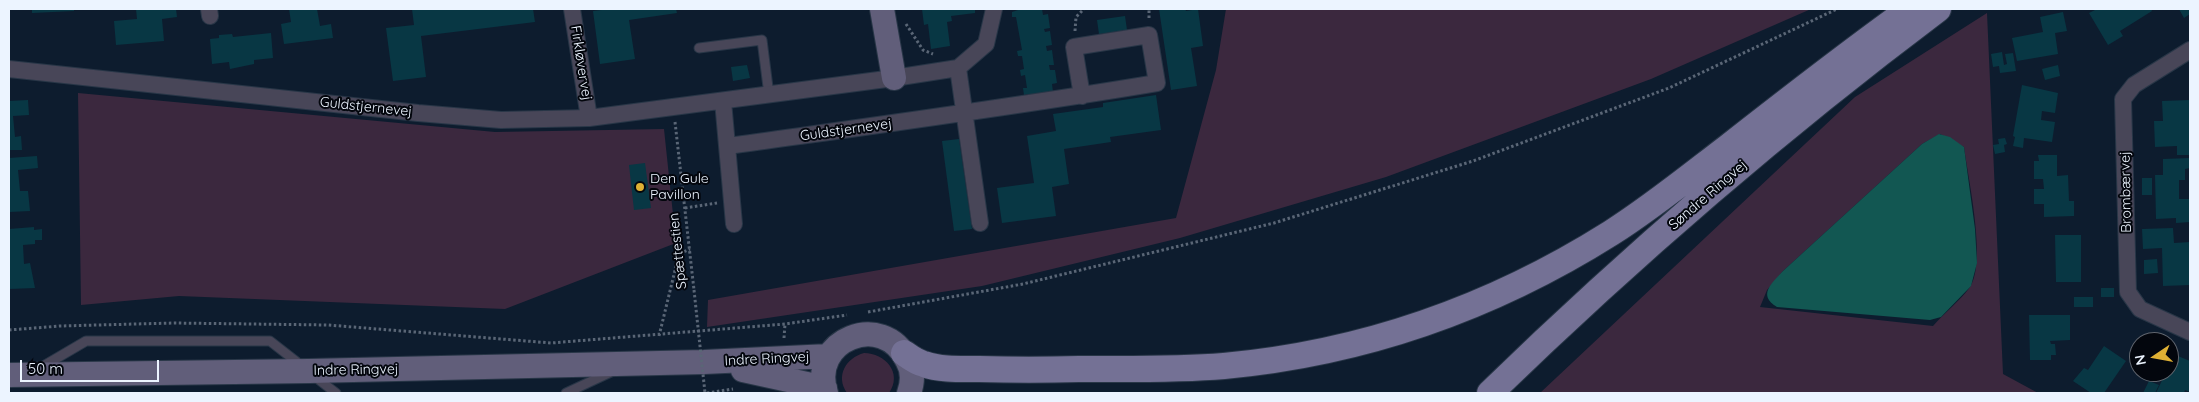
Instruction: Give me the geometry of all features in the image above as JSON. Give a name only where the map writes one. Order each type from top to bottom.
[{"type":"main road","points":[[904,353],[915,361],[926,365],[961,369],[1107,369],[1224,366],[1296,356],[1367,341],[1441,318],[1506,292],[1562,262],[1613,231],[1683,182],[1854,49],[1910,9]]},
{"type":"main road","name":"Søndre Ringvej","points":[[1490,393],[1630,262],[1800,117],[1938,9]]},
{"type":"main road","points":[[1516,393],[1800,117]]},
{"type":"street","name":"Firkløvervej","points":[[572,9],[589,118]]},
{"type":"street","points":[[980,223],[963,113],[951,69],[986,44],[994,9]]},
{"type":"street","points":[[892,13],[894,78]]},
{"type":"street","name":"Guldstjernevej","points":[[728,146],[1157,84],[1149,35],[1074,47]]},
{"type":"street","points":[[1074,47],[1082,96]]},
{"type":"street","name":"Brombærvej","points":[[2190,50],[2134,85],[2123,99],[2128,292],[2140,309],[2190,332]]},
{"type":"street","name":"Guldstjernevej","points":[[9,69],[501,120],[589,118],[951,69]]},
{"type":"street","points":[[723,101],[734,224]]},
{"type":"street","points":[[825,391],[823,377],[829,356],[837,346],[848,338],[860,334],[872,334],[885,337],[896,344],[904,353],[910,365],[912,377],[911,392]]},
{"type":"street","name":"Indre Ringvej","points":[[19,375],[628,364],[829,356]]},
{"type":"street","name":"Indre Ringvej","points":[[704,362],[780,377],[825,391]]},
{"type":"lane","points":[[699,48],[762,40],[768,95]]},
{"type":"lane","points":[[19,375],[86,341],[270,342],[336,393]]},
{"type":"lane","points":[[566,393],[628,364]]},
{"type":"path","points":[[1074,47],[1076,17],[1084,9]]},
{"type":"path","points":[[864,313],[1023,284],[1274,223],[1454,167],[1669,88],[1837,9]]},
{"type":"path","points":[[892,13],[923,50],[936,55],[951,69]]},
{"type":"path","name":"Spættestien","points":[[673,107],[705,393]]},
{"type":"path","points":[[685,208],[732,200]]},
{"type":"path","points":[[659,336],[679,254],[690,249]]},
{"type":"path","points":[[9,330],[60,326],[174,323],[328,325],[551,343],[659,336],[785,324],[854,314]]},
{"type":"shaded area","points":[[1226,9],[1811,9],[1651,79],[1386,177],[1180,238],[982,286],[707,327],[708,300],[1176,218],[1216,70]]},
{"type":"shaded area","points":[[1987,13],[2003,374],[2038,393],[1540,393],[1855,97]],"holes":[[[1940,134],[1964,147],[1977,240],[1975,275],[1966,292],[1933,326],[1760,307],[1767,290],[1783,271],[1922,144]]]},
{"type":"shaded area","points":[[78,93],[495,132],[664,129],[676,243],[505,309],[179,296],[81,305]]},
{"type":"shaded area","points":[[1939,134],[1950,137],[1964,147],[1975,229],[1977,263],[1971,286],[1941,317],[1930,320],[1777,307],[1771,302],[1767,294],[1768,289],[1783,271],[1922,144]]},
{"type":"shaded area","points":[[864,353],[879,356],[890,366],[894,378],[893,386],[889,393],[847,393],[842,380],[844,368],[852,359]]},
{"type":"building","points":[[32,9],[74,9],[74,11],[32,13]]},
{"type":"building","points":[[136,9],[176,9],[177,17],[162,19],[164,41],[116,45],[114,21],[137,19]]},
{"type":"building","points":[[289,9],[317,9],[320,26],[331,24],[333,38],[284,44],[281,24],[291,22]]},
{"type":"building","points":[[412,9],[533,9],[535,22],[421,36],[426,77],[393,81],[386,28],[414,25]]},
{"type":"building","points":[[610,9],[676,9],[677,13],[629,20],[635,59],[600,64],[593,11]]},
{"type":"building","points":[[922,9],[975,9],[975,13],[951,16],[952,21],[947,22],[950,46],[931,49],[928,24],[924,25]]},
{"type":"building","points":[[1021,9],[1042,9],[1043,15],[1048,14],[1050,28],[1044,29],[1045,32],[1050,31],[1052,45],[1046,46],[1047,51],[1052,50],[1054,65],[1049,65],[1050,70],[1055,70],[1057,83],[1052,84],[1053,92],[1024,95],[1023,88],[1027,88],[1025,75],[1021,76],[1020,70],[1024,69],[1022,56],[1018,56],[1017,51],[1022,50],[1016,17],[1012,17],[1012,12]]},
{"type":"building","points":[[1159,9],[1185,9],[1186,11],[1198,9],[1203,46],[1191,48],[1197,86],[1171,90]]},
{"type":"building","points":[[2097,9],[2151,9],[2152,11],[2120,31],[2123,36],[2108,45],[2089,13]]},
{"type":"building","points":[[2179,9],[2190,9],[2190,14],[2184,18]]},
{"type":"building","points":[[2063,12],[2067,31],[2055,33],[2058,54],[2017,61],[2012,38],[2043,32],[2040,17]]},
{"type":"building","points":[[1125,16],[1127,30],[1099,34],[1097,20]]},
{"type":"building","points":[[271,33],[273,58],[254,60],[254,64],[230,69],[229,62],[212,64],[210,39],[219,38],[219,35],[232,34],[233,37]]},
{"type":"building","points":[[2002,52],[2004,65],[2007,64],[2005,54],[2013,53],[2016,71],[2000,73],[1999,66],[1993,67],[1991,54]]},
{"type":"building","points":[[747,65],[750,78],[733,81],[731,67]]},
{"type":"building","points":[[2058,65],[2060,76],[2045,80],[2042,69]]},
{"type":"building","points":[[2022,85],[2058,93],[2055,113],[2042,111],[2041,120],[2055,122],[2052,142],[2024,138],[2023,148],[2013,146]]},
{"type":"building","points":[[1156,95],[1161,130],[1110,137],[1111,142],[1064,149],[1069,184],[1052,187],[1056,216],[1002,223],[997,188],[1034,183],[1027,136],[1056,131],[1053,114],[1103,107],[1103,103]]},
{"type":"building","points":[[28,100],[29,115],[13,116],[15,137],[21,136],[22,150],[9,150],[9,101]]},
{"type":"building","points":[[2190,100],[2190,155],[2177,155],[2177,146],[2155,147],[2154,121],[2163,121],[2162,101]]},
{"type":"building","points":[[2005,138],[2007,144],[2004,145],[2005,152],[1995,154],[1993,145],[1999,144],[1998,139]]},
{"type":"building","points":[[959,139],[972,229],[954,231],[942,141]]},
{"type":"building","points":[[2038,155],[2057,155],[2057,176],[2068,175],[2069,201],[2074,201],[2074,216],[2044,217],[2044,204],[2034,204],[2034,189],[2044,189],[2043,179],[2034,179],[2034,161],[2039,161]]},
{"type":"building","points":[[37,156],[38,168],[18,170],[20,191],[28,191],[30,211],[9,212],[9,158]]},
{"type":"building","points":[[2190,158],[2190,168],[2185,169],[2185,180],[2179,180],[2179,199],[2190,199],[2190,222],[2176,223],[2176,218],[2156,219],[2155,175],[2163,175],[2163,159]]},
{"type":"building","name":"Den Gule Pavillon","points":[[645,163],[651,208],[634,210],[629,165]]},
{"type":"building","points":[[2142,178],[2152,178],[2152,195],[2142,195]]},
{"type":"building","points":[[34,227],[34,230],[42,229],[42,240],[35,240],[35,244],[23,245],[24,264],[30,263],[35,288],[9,289],[9,229]]},
{"type":"building","points":[[2173,228],[2174,243],[2190,242],[2190,285],[2163,286],[2162,248],[2143,249],[2142,229]]},
{"type":"building","points":[[2055,235],[2081,235],[2081,282],[2056,282]]},
{"type":"building","points":[[2157,259],[2158,273],[2144,274],[2144,260]]},
{"type":"building","points":[[2101,288],[2114,288],[2114,297],[2101,297]]},
{"type":"building","points":[[2074,297],[2093,297],[2093,307],[2074,307]]},
{"type":"building","points":[[2029,315],[2070,315],[2070,340],[2050,341],[2051,344],[2055,344],[2056,355],[2051,355],[2051,360],[2030,360]]},
{"type":"building","points":[[2104,346],[2126,361],[2104,393],[2091,393],[2073,381],[2084,368],[2088,370]]},
{"type":"building","points":[[2179,356],[2190,361],[2190,392],[2185,390],[2184,393],[2156,393],[2161,382],[2179,382]]},
{"type":"building","points":[[2148,382],[2159,385],[2155,393],[2143,393]]},
{"type":"place","name":"Den Gule Pavillon","points":[[640,187]]}]
